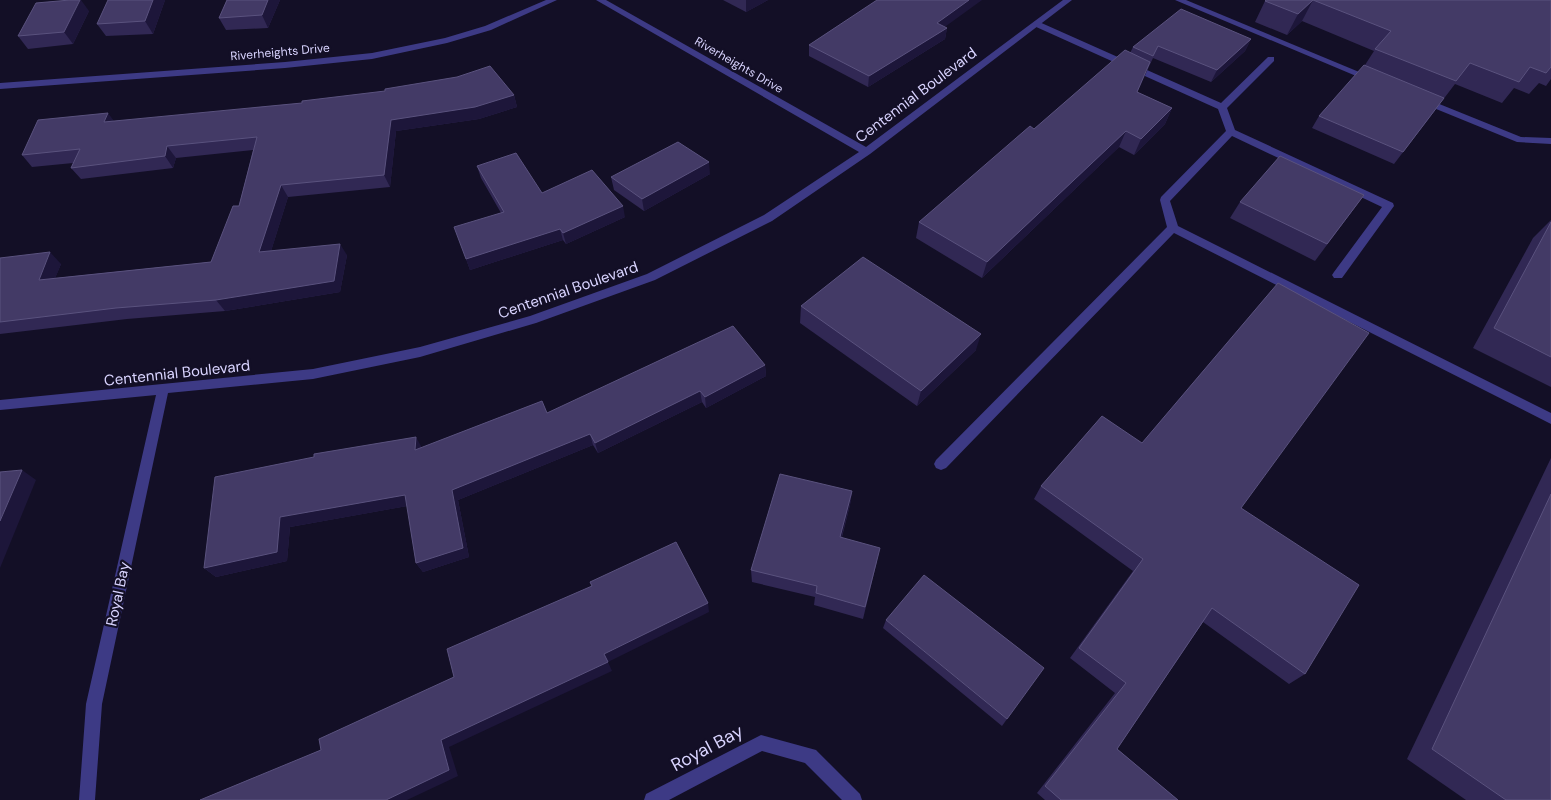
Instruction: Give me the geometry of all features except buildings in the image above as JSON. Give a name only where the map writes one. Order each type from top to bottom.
[{"type":"street","name":"Riverheights Drive","points":[[0,86],[285,65],[372,56],[428,45],[488,28],[553,0]]},
{"type":"street","name":"Riverheights Drive","points":[[600,0],[866,152]]},
{"type":"street","name":"Centennial Boulevard","points":[[0,405],[313,374],[420,352],[532,320],[651,277],[760,222],[866,152],[1068,0]]},
{"type":"street","points":[[1179,0],[1382,83]]},
{"type":"street","points":[[1037,24],[1222,107],[1231,132],[1389,206],[1338,274]]},
{"type":"street","points":[[1222,107],[1271,59]]},
{"type":"street","points":[[1409,94],[1520,140],[1551,141]]},
{"type":"street","points":[[1231,132],[1164,200],[1173,228],[1551,419]]},
{"type":"street","points":[[940,464],[1173,228]]},
{"type":"street","name":"Royal Bay","points":[[87,800],[94,704],[163,390]]},
{"type":"street","name":"Royal Bay","points":[[652,800],[760,743],[810,756],[854,800]]}]
